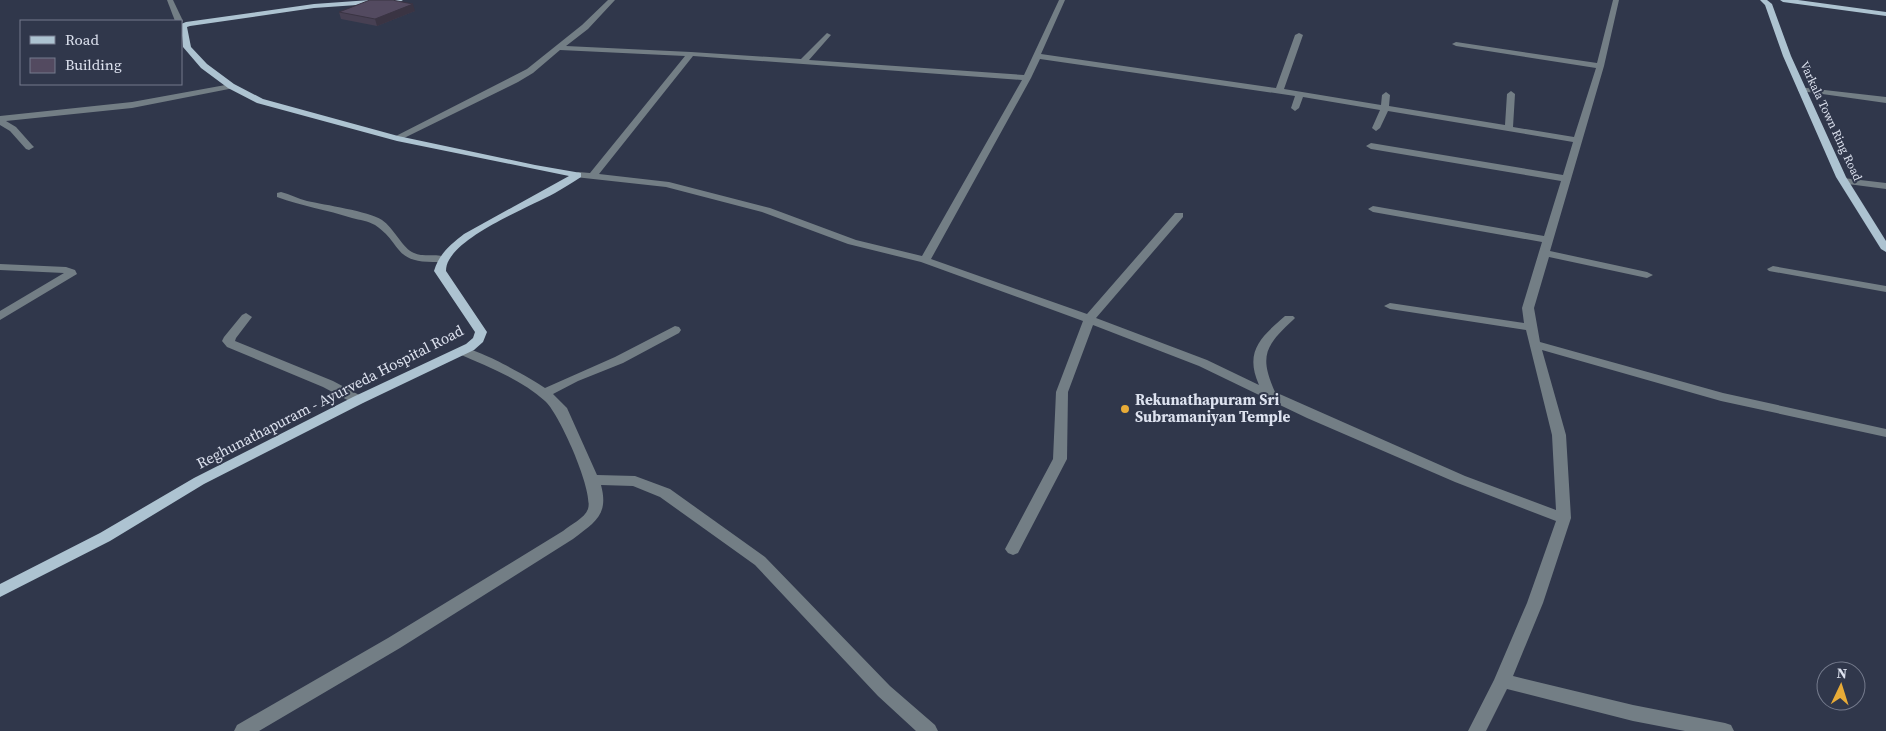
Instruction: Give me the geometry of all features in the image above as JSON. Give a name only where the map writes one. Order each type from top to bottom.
[{"type":"main road","points":[[400,0],[314,6],[182,23],[187,46],[204,66],[230,86],[260,101],[397,138],[535,168],[578,175]]},
{"type":"main road","name":"Varkala Town Ring Road","points":[[1763,0],[1768,4],[1801,89],[1843,181],[1886,248]]},
{"type":"main road","points":[[1783,0],[1886,14]]},
{"type":"main road","points":[[442,259],[451,250],[489,222],[552,191],[578,175]]},
{"type":"main road","name":"Reghunathapuram - Ayurveda Hospital Road","points":[[0,591],[105,537],[199,481],[358,400],[463,351],[474,344],[481,333],[440,271],[439,265],[442,259]]},
{"type":"street","points":[[170,0],[180,20]]},
{"type":"street","points":[[397,138],[515,80],[585,27],[612,0]]},
{"type":"street","points":[[925,260],[1027,78],[1062,0]]},
{"type":"street","points":[[1477,731],[1502,681],[1535,603],[1564,518],[1563,455],[1557,423],[1530,327],[1528,308],[1579,140],[1616,0]]},
{"type":"street","points":[[803,62],[827,35]]},
{"type":"street","points":[[1279,91],[1299,35]]},
{"type":"street","points":[[1456,44],[1600,66]]},
{"type":"street","points":[[558,48],[691,54],[1027,78]]},
{"type":"street","points":[[592,177],[691,54]]},
{"type":"street","points":[[1036,56],[1279,91],[1579,140]]},
{"type":"street","points":[[0,120],[40,117],[132,104],[230,86]]},
{"type":"street","points":[[1801,89],[1886,100]]},
{"type":"street","points":[[1509,128],[1510,94]]},
{"type":"street","points":[[1295,108],[1300,95]]},
{"type":"street","points":[[1376,128],[1385,109],[1386,95]]},
{"type":"street","points":[[0,120],[13,129],[29,147]]},
{"type":"street","points":[[1371,146],[1567,179]]},
{"type":"street","points":[[578,175],[666,184],[766,210],[852,242],[925,260],[1035,298],[1203,363],[1270,395],[1460,479],[1564,518]]},
{"type":"street","points":[[1843,181],[1886,186]]},
{"type":"street","points":[[281,195],[302,203],[330,208],[376,221],[388,230],[408,255],[421,259],[442,259]]},
{"type":"street","points":[[1373,209],[1549,240]]},
{"type":"street","points":[[1013,549],[1060,460],[1062,392],[1089,319],[1179,215]]},
{"type":"street","points":[[1545,253],[1647,275]]},
{"type":"street","points":[[0,267],[66,270],[71,272],[65,279],[0,316]]},
{"type":"street","points":[[1773,269],[1886,289]]},
{"type":"street","points":[[1390,306],[1530,327]]},
{"type":"street","points":[[246,316],[230,337],[228,341],[231,344],[328,384],[358,400]]},
{"type":"street","points":[[1270,395],[1258,368],[1258,357],[1268,337],[1289,318]]},
{"type":"street","points":[[544,393],[574,378],[619,360],[675,330]]},
{"type":"street","points":[[1535,344],[1721,397],[1886,434]]},
{"type":"street","points":[[243,731],[394,643],[568,535],[593,515],[598,506],[592,480],[560,408],[544,393],[521,378],[463,351]]},
{"type":"street","points":[[592,480],[635,482],[665,493],[760,562],[884,691],[929,731]]},
{"type":"street","points":[[1502,681],[1633,713],[1726,731]]},
{"type":"building","points":[[370,0],[392,0],[413,4],[375,19],[339,12]]},
{"type":"place","name":"Rekunathapuram Sri Subramaniyan Temple","points":[[1125,409]]}]
